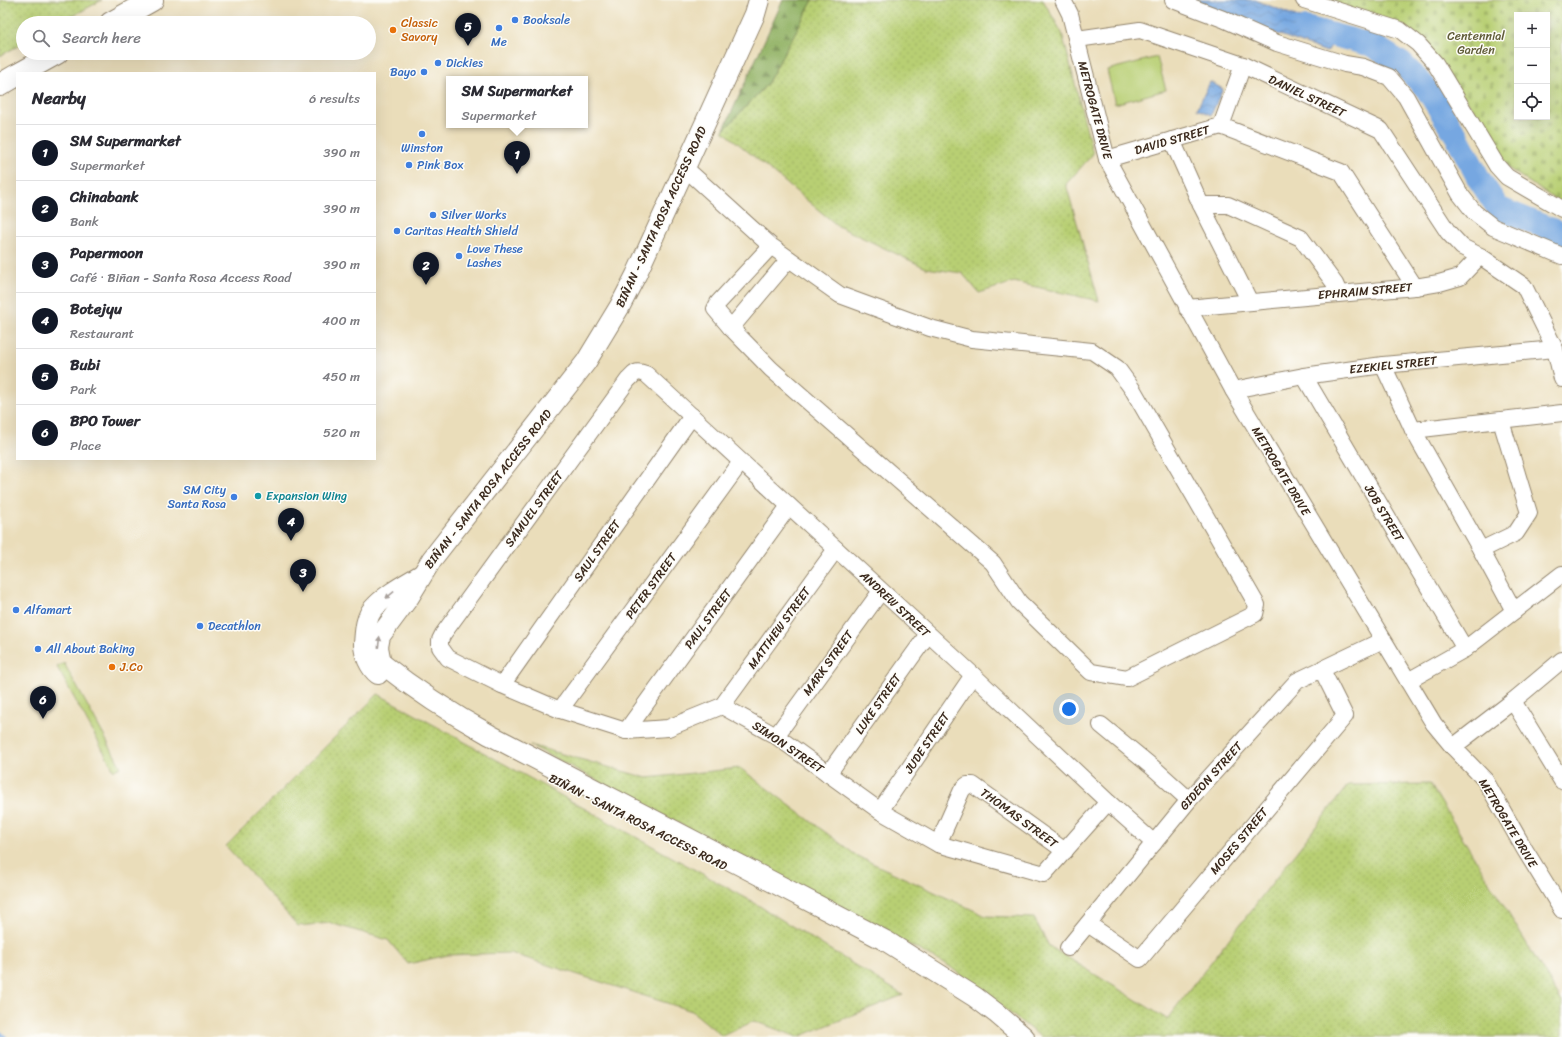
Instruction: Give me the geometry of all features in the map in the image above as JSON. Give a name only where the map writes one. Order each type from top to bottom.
[{"type":"highway","points":[[123,16],[152,0]]},
{"type":"highway","points":[[23,72],[44,60]]},
{"type":"highway","points":[[0,85],[16,76]]},
{"type":"main road","name":"BIÑAN - SANTA ROSA ACCESS ROAD","points":[[760,0],[636,275],[598,343],[586,362],[423,574],[396,590],[372,609],[365,627],[364,650],[372,670],[454,725],[489,745],[597,796],[840,927],[934,981],[996,1013],[1024,1037]]},
{"type":"main road","name":"BIÑAN - SANTA ROSA ACCESS ROAD","points":[[967,998],[990,1020],[1011,1037]]},
{"type":"street","name":"METROGATE DRIVE","points":[[1063,0],[1070,14],[1107,159],[1188,308],[1233,390],[1434,724],[1453,747],[1485,780],[1525,850],[1562,910]]},
{"type":"street","points":[[1173,0],[1223,19],[1277,43],[1345,64],[1363,67],[1389,77],[1406,97],[1460,194],[1474,212],[1493,226],[1562,256]]},
{"type":"street","points":[[1304,0],[1400,30],[1418,44],[1435,62],[1497,166],[1507,177],[1562,209]]},
{"type":"street","name":"DANIEL STREET","points":[[1076,39],[1140,30],[1243,66],[1381,130],[1448,232],[1462,247],[1480,256]]},
{"type":"street","name":"DAVID STREET","points":[[1107,159],[1221,126],[1243,66]]},
{"type":"street","points":[[1221,126],[1341,172],[1414,287]]},
{"type":"street","points":[[1172,140],[1201,205],[1250,302]]},
{"type":"street","points":[[685,168],[771,246],[840,295],[930,328],[972,339],[1092,351],[1117,368],[1133,390],[1257,605],[1255,614],[1127,678],[1091,672],[1019,602],[993,563],[771,369],[731,328],[715,309],[718,303],[771,246]]},
{"type":"street","points":[[1201,205],[1228,205],[1301,238],[1335,284],[1339,293]]},
{"type":"street","points":[[1480,256],[1524,286],[1555,349],[1562,379]]},
{"type":"street","name":"EPHRAIM STREET","points":[[1188,308],[1414,287],[1439,283],[1460,277],[1480,256]]},
{"type":"street","points":[[731,328],[789,259]]},
{"type":"street","name":"EZEKIEL STREET","points":[[1233,390],[1304,376],[1383,366],[1555,349]]},
{"type":"street","points":[[1383,366],[1413,430],[1514,611]]},
{"type":"street","name":"ANDREW STREET","points":[[634,373],[639,372],[646,374],[1154,843]]},
{"type":"street","name":"SAMUEL STREET","points":[[502,685],[448,658],[440,647],[443,634],[634,373]]},
{"type":"street","name":"JOB STREET","points":[[1304,376],[1465,649]]},
{"type":"street","points":[[1413,430],[1562,413]]},
{"type":"street","name":"SAUL STREET","points":[[502,685],[692,416]]},
{"type":"street","points":[[1481,550],[1516,533],[1528,513],[1501,421]]},
{"type":"street","name":"PETER STREET","points":[[560,710],[741,462]]},
{"type":"street","name":"PAUL STREET","points":[[626,731],[789,506]]},
{"type":"street","name":"MATTHEW STREET","points":[[722,706],[836,549]]},
{"type":"street","points":[[1408,681],[1465,649],[1562,574]]},
{"type":"street","name":"MARK STREET","points":[[776,736],[881,591]]},
{"type":"street","name":"LUKE STREET","points":[[828,774],[928,634]]},
{"type":"street","name":"GIDEON STREET","points":[[1068,948],[1189,800],[1297,682],[1383,640]]},
{"type":"street","points":[[1453,747],[1513,701],[1562,660]]},
{"type":"street","name":"MOSES STREET","points":[[1088,924],[1140,959],[1345,716],[1322,670]]},
{"type":"street","name":"JUDE STREET","points":[[880,811],[973,676]]},
{"type":"street","points":[[502,685],[560,710],[626,731],[668,728],[722,706]]},
{"type":"street","points":[[1513,701],[1562,781]]},
{"type":"street","name":"SIMON STREET","points":[[722,706],[776,736],[880,811],[938,844],[1044,874],[1065,851]]},
{"type":"street","points":[[1101,725],[1157,771],[1189,800]]},
{"type":"street","name":"THOMAS STREET","points":[[938,844],[962,790],[967,786],[973,785],[1065,851]]},
{"type":"street","points":[[1065,851],[1108,802]]},
{"type":"green space","points":[[0,0],[102,0],[73,16],[16,16],[16,47],[0,56]]},
{"type":"green space","points":[[783,0],[813,0],[767,84],[723,131]]},
{"type":"green space","points":[[813,0],[1043,0],[1062,33],[1093,154],[1066,184],[1099,301],[1014,282],[979,293],[962,273],[926,268],[838,226],[723,131],[767,84]]},
{"type":"green space","name":"Centennial Garden","points":[[1295,0],[1562,0],[1562,204],[1508,168],[1493,136],[1437,60],[1401,28],[1305,5]]},
{"type":"green space","points":[[1157,57],[1166,90],[1115,104],[1107,70]]},
{"type":"green space","points":[[64,663],[121,767],[114,770],[57,667]]},
{"type":"green space","points":[[378,694],[753,902],[903,995],[798,1037],[754,1021],[722,1036],[692,1011],[510,953],[448,955],[408,964],[388,940],[330,923],[298,926],[226,846]]},
{"type":"green space","points":[[530,745],[647,778],[740,768],[857,856],[986,916],[1034,918],[1049,946],[1167,1019],[1348,785],[1430,784],[1562,1002],[1562,1037],[1041,1037],[949,966]]},
{"type":"water","points":[[1184,0],[1255,0],[1339,33],[1327,52]]},
{"type":"water","points":[[1210,82],[1223,89],[1211,115],[1197,109]]},
{"type":"waterway","points":[[1306,28],[1372,45],[1402,64],[1427,89],[1456,135],[1479,179],[1498,208],[1562,234]]},
{"type":"waterway","points":[[0,1033],[5,1037]]},
{"type":"place","name":"Booksale","points":[[515,20]]},
{"type":"place","name":"Me","points":[[499,28]]},
{"type":"place","name":"Classic Savory","points":[[393,30]]},
{"type":"place","name":"Bubi","points":[[468,46]]},
{"type":"place","name":"Dickies","points":[[438,63]]},
{"type":"place","name":"Bayo","points":[[424,72]]},
{"type":"place","name":"Winston","points":[[422,134]]},
{"type":"place","name":"Pink Box","points":[[409,165]]},
{"type":"place","name":"SM Supermarket","points":[[517,174]]},
{"type":"place","name":"Silver Works","points":[[433,215]]},
{"type":"place","name":"Caritas Health Shield","points":[[397,231]]},
{"type":"place","name":"Love These Lashes","points":[[459,256]]},
{"type":"place","name":"Chinabank","points":[[426,285]]},
{"type":"place","name":"Expansion Wing","points":[[258,496]]},
{"type":"place","name":"SM City Santa Rosa","points":[[234,497]]},
{"type":"place","name":"Botejyu","points":[[291,541]]},
{"type":"place","name":"Papermoon","points":[[303,592]]},
{"type":"place","name":"Alfamart","points":[[16,610]]},
{"type":"place","name":"Decathlon","points":[[200,626]]},
{"type":"place","name":"All About Baking","points":[[38,649]]},
{"type":"place","name":"J.Co","points":[[112,667]]},
{"type":"place","name":"BPO Tower","points":[[43,719]]}]
